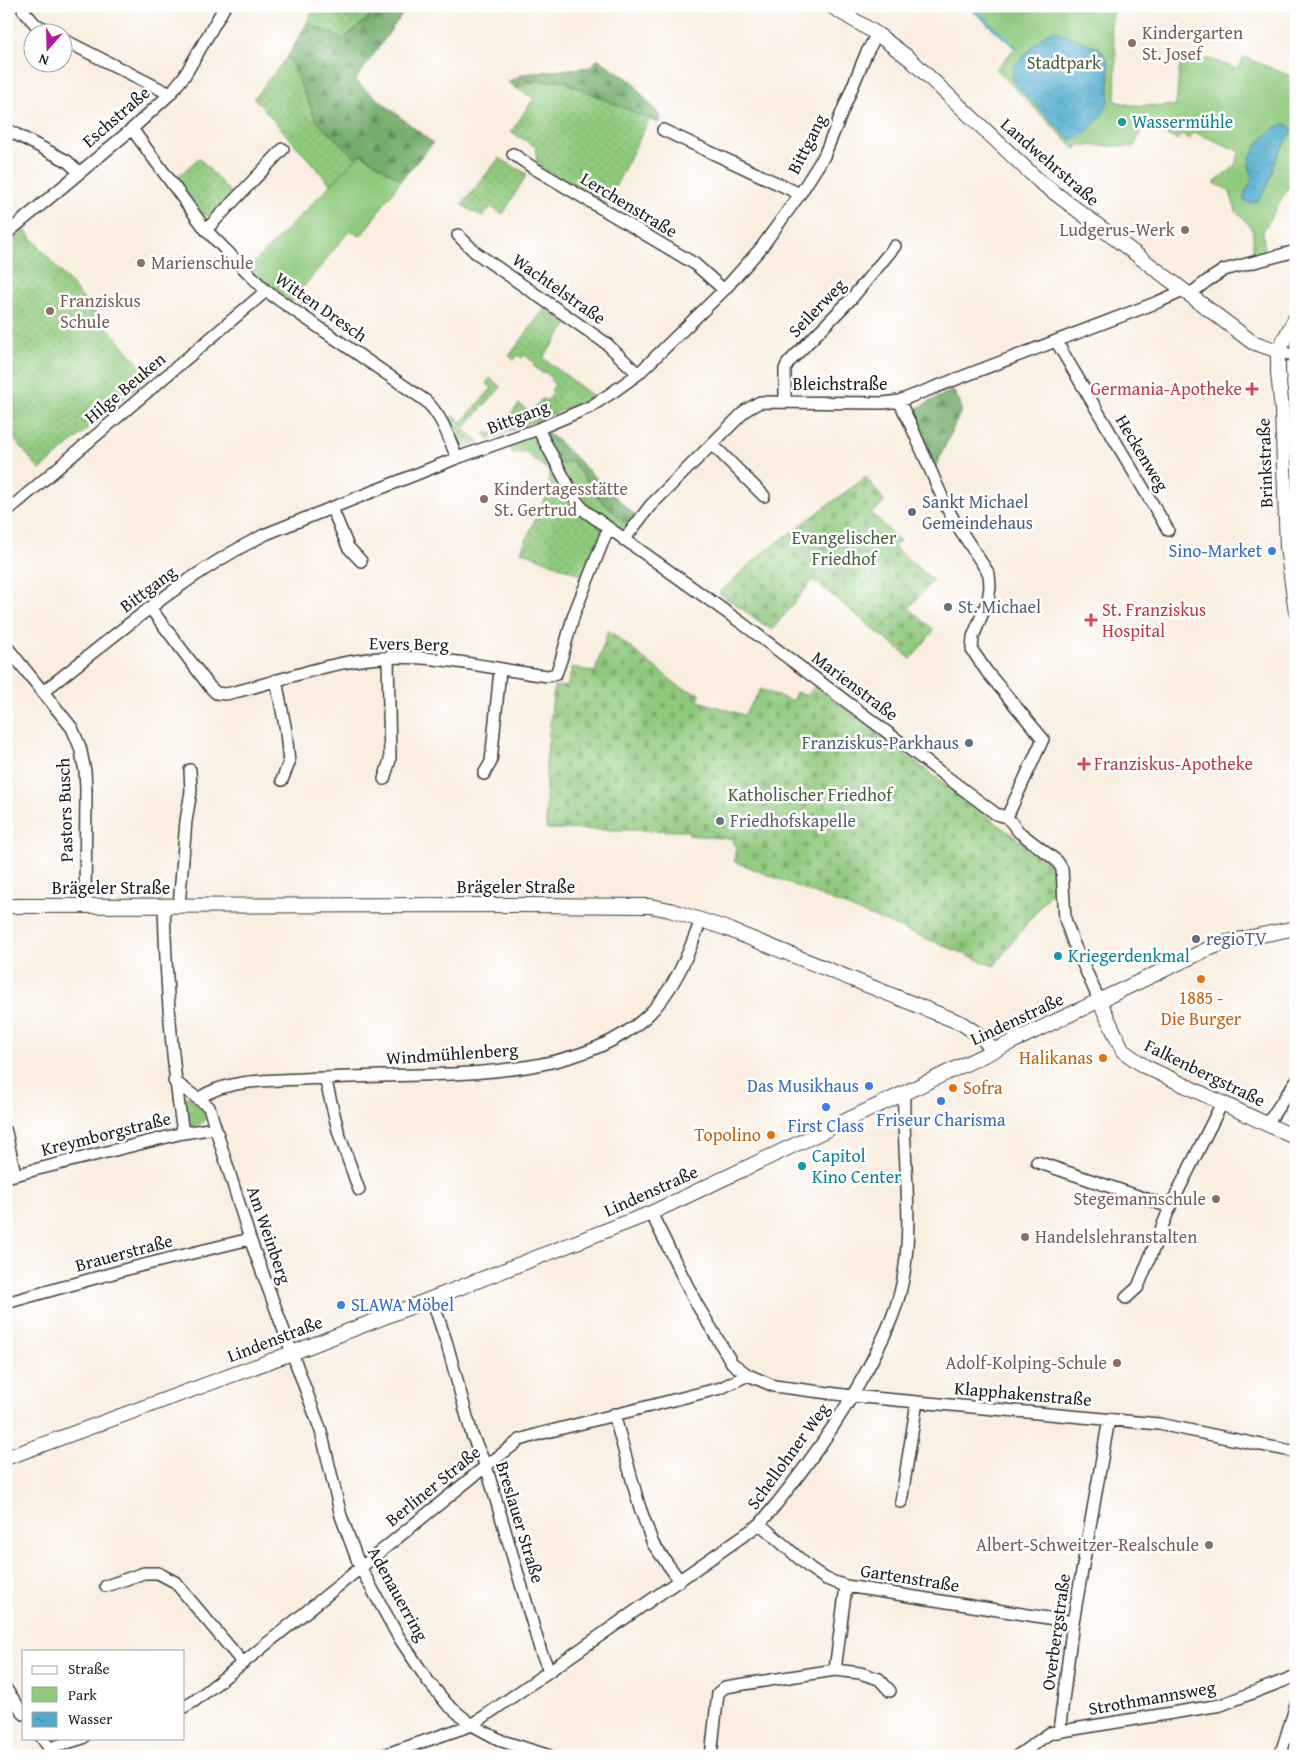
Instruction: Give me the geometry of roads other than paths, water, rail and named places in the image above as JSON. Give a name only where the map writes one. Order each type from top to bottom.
[{"type":"street","name":"Landwehrstraße","points":[[831,6],[877,34],[910,59],[1039,181],[1252,342],[1278,351]]},
{"type":"street","name":"Eschstraße","points":[[6,234],[132,129],[170,94],[185,75],[224,7]]},
{"type":"street","points":[[23,10],[33,22]]},
{"type":"street","name":"Bittgang","points":[[44,691],[194,576],[240,547],[266,534],[457,458],[538,429],[590,407],[638,374],[724,290],[761,248],[800,194],[824,156],[866,54],[877,34]]},
{"type":"street","points":[[72,43],[170,94]]},
{"type":"street","points":[[6,129],[68,161],[79,172]]},
{"type":"street","name":"Witten Dresch","points":[[132,129],[206,230],[266,291],[426,401],[443,421],[457,458]]},
{"type":"street","points":[[663,130],[800,194]]},
{"type":"street","points":[[206,230],[283,149]]},
{"type":"street","name":"Lerchenstraße","points":[[513,154],[695,264],[724,290]]},
{"type":"street","name":"Wachtelstraße","points":[[458,235],[475,252],[607,344],[638,374]]},
{"type":"street","name":"Seilerweg","points":[[785,401],[785,369],[788,363],[852,298],[895,246]]},
{"type":"street","name":"Bleichstraße","points":[[624,540],[650,506],[746,410],[760,402],[884,403],[899,401],[1186,293],[1224,270],[1296,251]]},
{"type":"street","name":"Hilge Beuken","points":[[6,512],[266,291]]},
{"type":"street","name":"Brinkstraße","points":[[1296,317],[1278,351],[1288,547],[1296,612]]},
{"type":"street","name":"Heckenweg","points":[[1056,341],[1168,530]]},
{"type":"street","points":[[1278,351],[1296,356]]},
{"type":"street","points":[[899,401],[950,514],[989,574],[988,600],[972,637],[972,650],[987,672],[1043,739],[1008,817]]},
{"type":"street","name":"Marienstraße","points":[[538,429],[577,502],[586,511],[608,529],[750,629],[996,814],[1008,817],[1019,832],[1057,861],[1062,869],[1065,919],[1073,942],[1099,1000]]},
{"type":"street","points":[[712,444],[764,496]]},
{"type":"street","points":[[332,508],[348,547],[361,561]]},
{"type":"street","name":"Evers Berg","points":[[151,609],[216,693],[226,694],[334,665],[388,658],[437,660],[547,676],[556,674],[574,614],[608,529]]},
{"type":"street","name":"Pastors Busch","points":[[6,646],[72,728],[80,747],[85,771],[85,907]]},
{"type":"street","points":[[384,779],[390,760],[388,658]]},
{"type":"street","points":[[484,774],[491,762],[500,670]]},
{"type":"street","points":[[276,680],[286,731],[289,763],[282,780]]},
{"type":"street","points":[[179,906],[186,821],[191,791],[190,770]]},
{"type":"street","name":"Brägeler Straße","points":[[6,906],[522,904],[632,906],[670,910],[806,960],[961,1023],[981,1036],[993,1050]]},
{"type":"street","points":[[164,906],[167,998],[174,1081],[183,1133]]},
{"type":"street","name":"Windmühlenberg","points":[[199,1098],[225,1085],[325,1078],[479,1073],[520,1068],[559,1060],[620,1036],[646,1017],[665,995],[684,964],[701,920]]},
{"type":"street","name":"Lindenstraße","points":[[6,1458],[292,1353],[651,1214],[1208,948],[1227,942],[1296,928]]},
{"type":"street","name":"Falkenbergstraße","points":[[1099,1000],[1124,1051],[1144,1066],[1296,1138]]},
{"type":"street","points":[[325,1078],[339,1134],[359,1190]]},
{"type":"street","points":[[174,1081],[199,1098]]},
{"type":"street","points":[[1267,1124],[1296,1081]]},
{"type":"street","name":"Schellohner Weg","points":[[381,1756],[472,1725],[760,1524],[813,1457],[852,1396],[888,1329],[902,1284],[908,1233],[903,1122],[904,1094]]},
{"type":"street","name":"Am Weinberg","points":[[199,1098],[209,1107],[250,1239],[292,1353]]},
{"type":"street","points":[[1126,1298],[1138,1287],[1170,1207],[1222,1103]]},
{"type":"street","name":"Kreymborgstraße","points":[[10,1175],[183,1133],[215,1128]]},
{"type":"street","points":[[6,1132],[10,1175]]},
{"type":"street","points":[[1037,1162],[1170,1207]]},
{"type":"street","name":"Klapphakenstraße","points":[[651,1214],[696,1303],[732,1363],[748,1375],[774,1386],[852,1396],[1159,1424],[1296,1452]]},
{"type":"street","name":"Brauerstraße","points":[[6,1303],[131,1268],[250,1239]]},
{"type":"street","name":"Breslauer Straße","points":[[432,1299],[447,1344],[472,1435],[486,1466],[541,1652],[549,1670]]},
{"type":"street","name":"Adenauerring","points":[[292,1353],[320,1431],[341,1516],[360,1567],[398,1636],[428,1681],[447,1704],[472,1725],[502,1741],[550,1756]]},
{"type":"street","name":"Berliner Straße","points":[[185,1706],[243,1663],[520,1440],[614,1414],[721,1388],[748,1375]]},
{"type":"street","points":[[901,1502],[917,1402]]},
{"type":"street","points":[[614,1414],[639,1505],[653,1544],[680,1581]]},
{"type":"street","name":"Overbergstraße","points":[[1059,1732],[1073,1622],[1109,1419]]},
{"type":"street","name":"Gartenstraße","points":[[760,1524],[810,1568],[826,1579],[846,1586],[1073,1622]]},
{"type":"street","points":[[106,1586],[144,1573],[158,1573],[175,1582],[243,1663]]},
{"type":"street","points":[[835,1670],[846,1586]]},
{"type":"street","points":[[711,1756],[718,1693],[725,1687],[835,1670],[860,1673],[879,1679],[890,1691]]},
{"type":"street","name":"Strothmannsweg","points":[[1017,1756],[1050,1733],[1221,1705],[1296,1676]]},
{"type":"street","points":[[6,1689],[22,1711]]},
{"type":"street","points":[[1280,1756],[1296,1705]]},
{"type":"street","points":[[44,1740],[53,1752],[79,1740]]},
{"type":"water","points":[[1055,30],[1099,48],[1109,63],[1109,100],[1101,117],[1080,138],[1071,139],[1064,134],[1017,86],[1012,77],[1014,66],[1043,36]]},
{"type":"water","points":[[1284,124],[1289,125],[1292,130],[1277,157],[1266,188],[1257,201],[1251,203],[1244,201],[1245,192],[1252,179],[1249,164],[1253,151],[1267,134]]},
{"type":"waterway","points":[[971,6],[1017,49]]},
{"type":"place","name":"Kindergarten St. Josef","points":[[1132,43]]},
{"type":"place","name":"Wassermühle","points":[[1122,122]]},
{"type":"place","name":"Ludgerus-Werk","points":[[1185,230]]},
{"type":"place","name":"Marienschule","points":[[141,263]]},
{"type":"place","name":"Franziskus Schule","points":[[50,311]]},
{"type":"place","name":"Germania-Apotheke","points":[[1252,389]]},
{"type":"place","name":"Kindertagesstätte St. Gertrud","points":[[484,499]]},
{"type":"place","name":"Sankt Michael Gemeindehaus","points":[[912,512]]},
{"type":"place","name":"Sino-Market","points":[[1272,551]]},
{"type":"place","name":"St. Michael","points":[[948,607]]},
{"type":"place","name":"St. Franziskus Hospital","points":[[1091,620]]},
{"type":"place","name":"Franziskus-Parkhaus","points":[[969,743]]},
{"type":"place","name":"Franziskus-Apotheke","points":[[1084,764]]},
{"type":"place","name":"Friedhofskapelle","points":[[720,821]]},
{"type":"place","name":"regioTV","points":[[1196,939]]},
{"type":"place","name":"Kriegerdenkmal","points":[[1058,956]]},
{"type":"place","name":"1885 - Die Burger","points":[[1201,979]]},
{"type":"place","name":"Halikanas","points":[[1103,1058]]},
{"type":"place","name":"Das Musikhaus","points":[[869,1086]]},
{"type":"place","name":"Sofra","points":[[953,1088]]},
{"type":"place","name":"Friseur Charisma","points":[[941,1101]]},
{"type":"place","name":"First Class","points":[[826,1107]]},
{"type":"place","name":"Topolino","points":[[771,1135]]},
{"type":"place","name":"Capitol Kino Center","points":[[802,1166]]},
{"type":"place","name":"Stegemannschule","points":[[1216,1199]]},
{"type":"place","name":"Handelslehranstalten","points":[[1025,1237]]},
{"type":"place","name":"SLAWA Möbel","points":[[341,1305]]},
{"type":"place","name":"Adolf-Kolping-Schule","points":[[1117,1363]]},
{"type":"place","name":"Albert-Schweitzer-Realschule","points":[[1209,1545]]},
{"type":"park label","name":"Stadtpark","points":[[1064,63]]},
{"type":"park label","name":"Evangelischer Friedhof","points":[[844,548]]},
{"type":"park label","name":"Katholischer Friedhof","points":[[810,795]]}]
